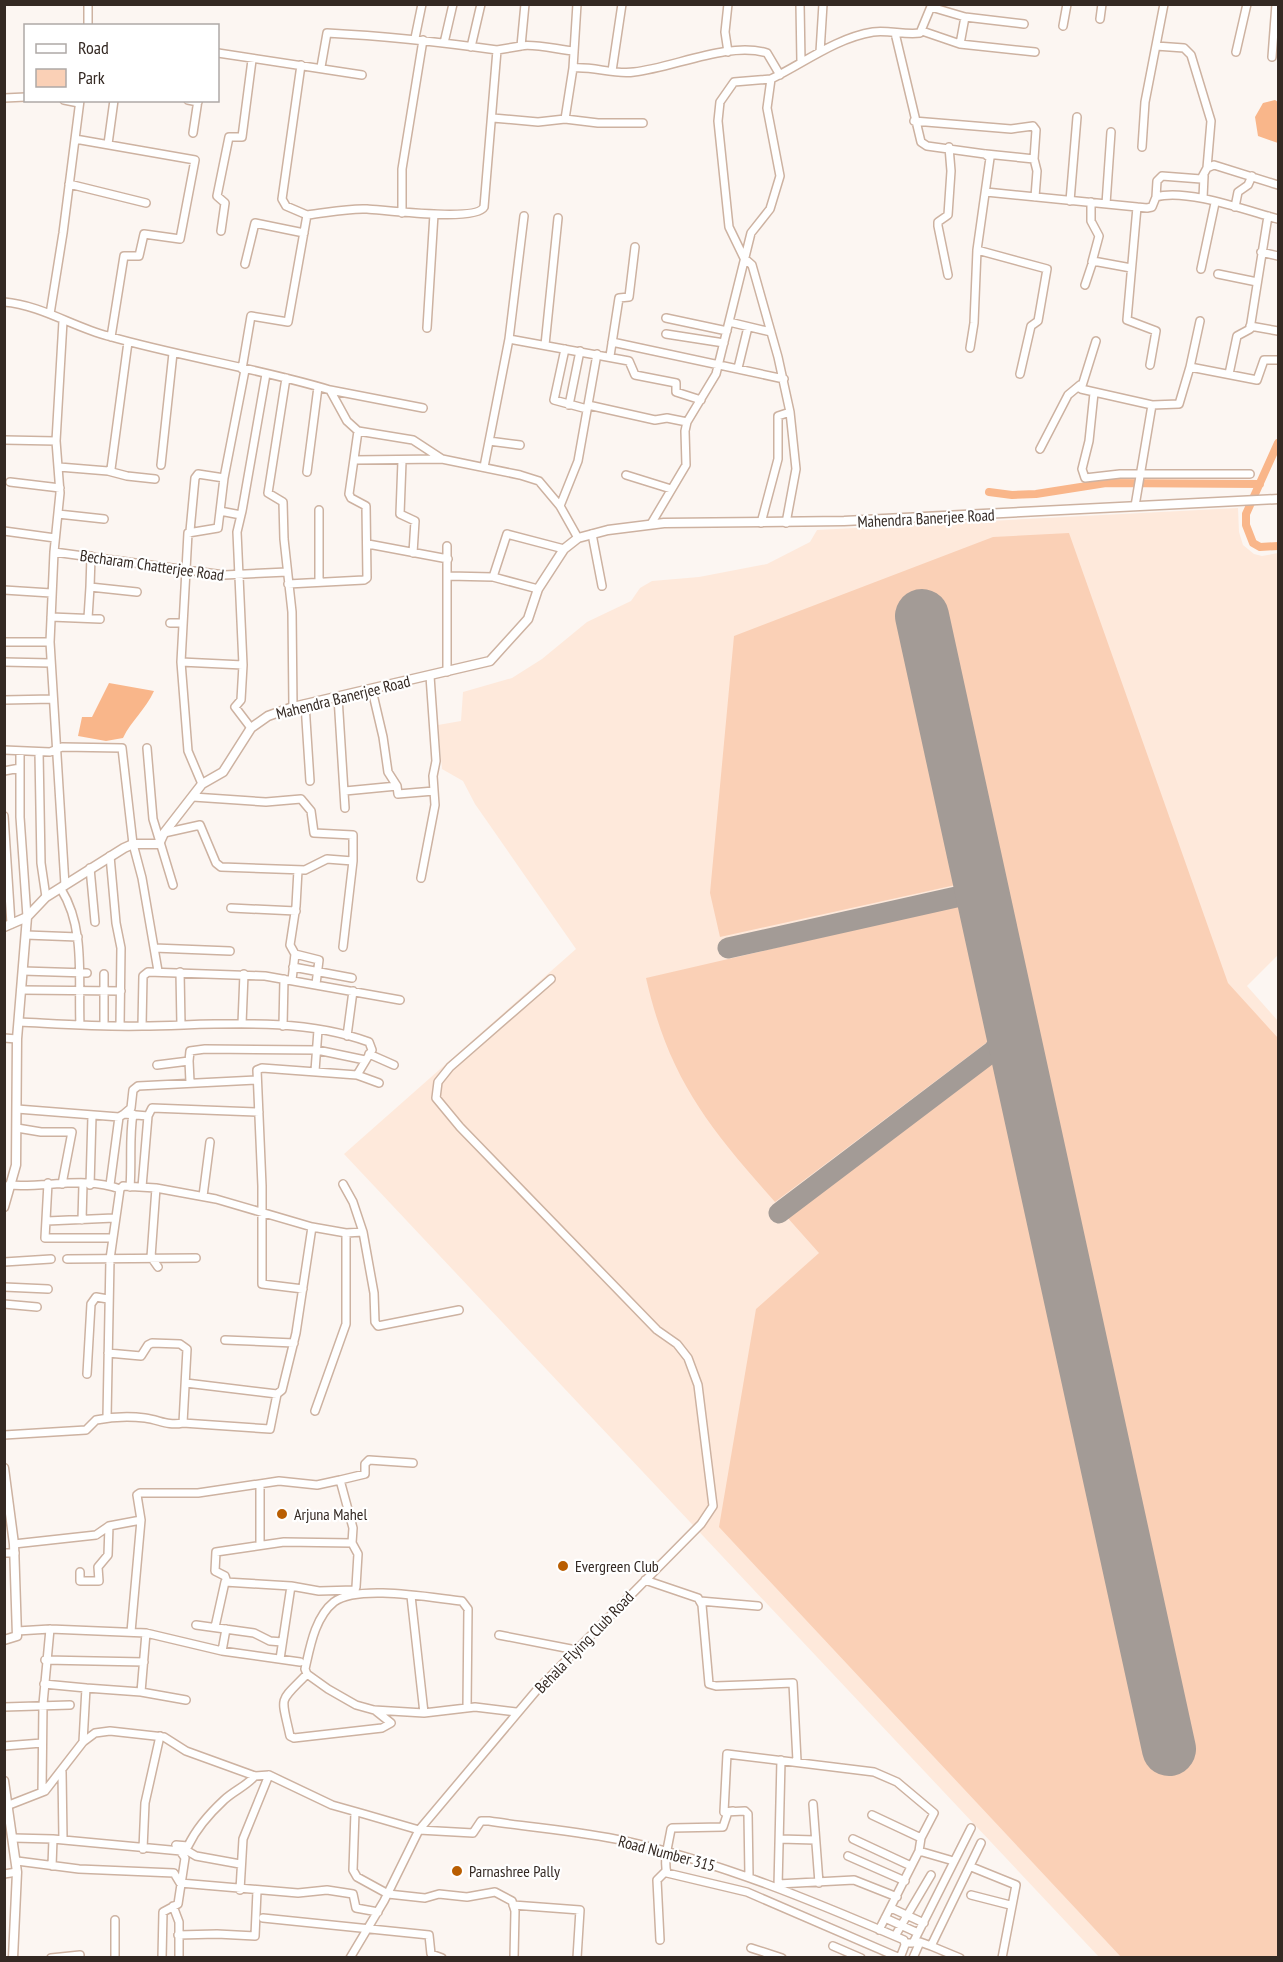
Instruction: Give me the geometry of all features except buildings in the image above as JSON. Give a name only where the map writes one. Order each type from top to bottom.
[{"type":"street","points":[[88,4],[88,24]]},
{"type":"street","points":[[402,213],[402,169],[422,4]]},
{"type":"street","points":[[444,43],[453,4]]},
{"type":"street","points":[[471,46],[481,4]]},
{"type":"street","points":[[521,46],[525,4]]},
{"type":"street","points":[[565,119],[573,68],[578,4]]},
{"type":"street","points":[[612,71],[622,4]]},
{"type":"street","points":[[728,4],[725,32],[728,52]]},
{"type":"street","points":[[800,4],[801,62]]},
{"type":"street","points":[[820,52],[823,4]]},
{"type":"street","points":[[1063,26],[1067,4]]},
{"type":"street","points":[[1100,19],[1102,4]]},
{"type":"street","points":[[1142,147],[1144,102],[1164,4]]},
{"type":"street","points":[[1272,57],[1275,4]]},
{"type":"street","points":[[1236,52],[1246,5]]},
{"type":"street","points":[[922,31],[932,6],[965,17],[1024,24]]},
{"type":"street","points":[[960,44],[965,17]]},
{"type":"street","points":[[786,523],[796,470],[790,412],[752,265],[744,258],[729,227],[718,121],[720,102],[734,82],[771,79],[820,52],[861,35],[876,32],[913,34],[922,31],[960,44],[1035,52]]},
{"type":"street","points":[[321,67],[327,33],[419,39],[497,50],[531,44],[546,49],[574,51]]},
{"type":"street","points":[[895,33],[914,121],[921,142],[927,146],[1034,159]]},
{"type":"street","points":[[1156,46],[1184,48],[1191,55],[1211,121],[1203,198]]},
{"type":"street","points":[[301,65],[282,199],[286,206],[307,215],[365,209],[434,214],[482,211],[493,118],[497,50]]},
{"type":"street","points":[[573,68],[634,72],[728,52],[758,50],[767,53],[780,75]]},
{"type":"street","points":[[219,53],[362,75]]},
{"type":"street","points":[[221,231],[225,203],[217,196],[229,137],[242,136],[252,60]]},
{"type":"street","points":[[651,524],[687,461],[685,439],[687,422],[714,380],[751,233],[770,209],[780,176],[767,108],[771,79]]},
{"type":"street","points":[[4,98],[24,97]]},
{"type":"street","points":[[50,314],[80,102]]},
{"type":"street","points":[[108,144],[114,102]]},
{"type":"street","points":[[193,133],[198,102]]},
{"type":"street","points":[[1070,201],[1077,117]]},
{"type":"street","points":[[493,118],[538,122],[565,119],[598,123],[643,123]]},
{"type":"street","points":[[914,121],[1011,129],[1033,126],[1036,130],[1035,197]]},
{"type":"street","points":[[1106,204],[1111,132]]},
{"type":"street","points":[[75,139],[191,158],[196,164],[180,239],[144,234],[139,256],[124,256],[111,337]]},
{"type":"street","points":[[948,275],[938,222],[948,215],[951,171],[949,147]]},
{"type":"street","points":[[970,348],[974,323],[977,250],[991,166],[990,158],[985,153]]},
{"type":"street","points":[[1207,168],[1214,165],[1278,185]]},
{"type":"street","points":[[986,192],[1152,207],[1156,197],[1157,181],[1162,176],[1196,179],[1204,176]]},
{"type":"street","points":[[1235,207],[1238,192],[1248,185],[1252,176]]},
{"type":"street","points":[[69,184],[146,203]]},
{"type":"street","points":[[1156,197],[1203,198],[1278,219]]},
{"type":"street","points":[[1085,285],[1099,236],[1091,221],[1091,202]]},
{"type":"street","points":[[1201,269],[1215,203]]},
{"type":"street","points":[[1137,207],[1127,320],[1156,332],[1150,365]]},
{"type":"street","points":[[427,328],[434,214]]},
{"type":"street","points":[[190,531],[217,529],[251,316],[288,322],[307,215]]},
{"type":"street","points":[[484,466],[509,339],[525,216]]},
{"type":"street","points":[[1229,374],[1237,336],[1249,331],[1268,216]]},
{"type":"street","points":[[545,345],[558,218]]},
{"type":"street","points":[[245,264],[255,223],[304,233]]},
{"type":"street","points":[[609,357],[619,298],[629,297],[635,247]]},
{"type":"street","points":[[977,250],[1047,269],[1038,321],[1031,326],[1020,374]]},
{"type":"street","points":[[1262,252],[1278,256]]},
{"type":"street","points":[[1092,261],[1131,268]]},
{"type":"street","points":[[1218,274],[1257,282]]},
{"type":"street","points":[[4,302],[50,314],[63,321],[128,342],[330,390],[423,408]]},
{"type":"street","points":[[666,318],[727,331]]},
{"type":"street","points":[[63,321],[56,441],[60,488],[51,596],[50,642],[63,887],[71,906],[78,937],[80,1025]]},
{"type":"street","points":[[1080,385],[1081,389],[1094,393],[1152,405],[1179,404],[1200,321]]},
{"type":"street","points":[[729,322],[771,333]]},
{"type":"street","points":[[1250,326],[1278,331]]},
{"type":"street","points":[[738,368],[748,327]]},
{"type":"street","points":[[666,334],[724,343]]},
{"type":"street","points":[[509,339],[631,362],[635,375],[676,383],[676,392],[701,400]]},
{"type":"street","points":[[1040,449],[1068,395],[1080,385],[1096,341]]},
{"type":"street","points":[[108,471],[111,469],[128,342]]},
{"type":"street","points":[[612,342],[783,379]]},
{"type":"street","points":[[565,349],[554,400],[569,405],[655,420],[668,418],[687,422]]},
{"type":"street","points":[[569,405],[580,351]]},
{"type":"street","points":[[161,465],[173,353]]},
{"type":"street","points":[[560,506],[577,463],[597,354]]},
{"type":"street","points":[[1190,367],[1257,380],[1264,360],[1278,360]]},
{"type":"street","points":[[251,728],[235,707],[241,700],[243,665],[237,532],[266,374]]},
{"type":"street","points":[[286,378],[268,493],[283,502],[293,629],[293,707]]},
{"type":"street","points":[[307,472],[318,387]]},
{"type":"street","points":[[330,390],[347,421],[358,431],[413,440],[442,459]]},
{"type":"street","points":[[1094,393],[1089,441],[1082,469],[1084,477],[1250,474]]},
{"type":"street","points":[[1135,506],[1152,405]]},
{"type":"street","points":[[761,523],[778,459],[778,416],[790,412]]},
{"type":"street","points":[[288,584],[366,580],[368,544],[366,506],[349,496],[358,431]]},
{"type":"street","points":[[4,440],[56,441]]},
{"type":"street","points":[[489,441],[520,445]]},
{"type":"street","points":[[354,460],[442,459],[484,466],[539,481],[560,506],[577,539],[564,549],[538,589],[493,578],[448,576]]},
{"type":"street","points":[[402,461],[400,514],[415,521],[413,553]]},
{"type":"street","points":[[59,467],[108,471],[126,476],[155,479]]},
{"type":"street","points":[[202,784],[188,751],[181,662],[184,571],[195,478],[198,474],[224,478]]},
{"type":"street","points":[[626,475],[671,489]]},
{"type":"street","points":[[10,482],[60,488]]},
{"type":"street","name":"Mahendra Banerjee Road","points":[[577,539],[592,534],[651,524],[786,523],[1274,499]]},
{"type":"street","points":[[319,510],[319,582]]},
{"type":"street","points":[[220,511],[241,515]]},
{"type":"street","points":[[58,514],[104,519]]},
{"type":"street","points":[[4,531],[55,538]]},
{"type":"street","points":[[493,578],[507,534],[564,549]]},
{"type":"street","points":[[592,534],[602,586]]},
{"type":"street","points":[[368,544],[448,559]]},
{"type":"street","points":[[447,546],[447,672]]},
{"type":"street","name":"Becharam Chatterjee Road","points":[[54,550],[184,571],[238,576],[287,570]]},
{"type":"street","points":[[88,618],[92,556]]},
{"type":"street","points":[[90,587],[137,592]]},
{"type":"street","name":"Mahendra Banerjee Road","points":[[159,844],[164,833],[202,784],[223,772],[251,728],[279,710],[490,662],[528,620],[538,589]]},
{"type":"street","points":[[4,590],[51,596]]},
{"type":"street","points":[[51,617],[100,619]]},
{"type":"street","points":[[170,623],[182,624]]},
{"type":"street","points":[[4,642],[50,642]]},
{"type":"street","points":[[4,662],[51,663]]},
{"type":"street","points":[[181,662],[243,665]]},
{"type":"street","points":[[421,878],[434,809],[436,761],[430,676]]},
{"type":"street","points":[[372,690],[383,736],[388,772],[397,786],[398,794],[434,790]]},
{"type":"street","points":[[338,697],[345,808]]},
{"type":"street","points":[[4,700],[53,699]]},
{"type":"street","points":[[305,704],[310,781]]},
{"type":"street","points":[[4,750],[39,752],[62,747],[122,748],[133,844],[158,971]]},
{"type":"street","points":[[147,748],[150,794],[159,844],[172,885]]},
{"type":"street","points":[[4,1207],[16,1165],[17,1038],[27,917],[20,817],[20,751]]},
{"type":"street","points":[[39,752],[41,863],[46,897]]},
{"type":"street","points":[[4,771],[20,768]]},
{"type":"street","points":[[345,791],[397,786]]},
{"type":"street","points":[[193,797],[266,802],[301,799],[311,811],[314,833],[353,835],[353,861],[343,947]]},
{"type":"street","points":[[4,816],[8,926],[27,917],[46,897],[110,856],[133,844],[159,844]]},
{"type":"street","points":[[164,833],[200,825],[216,863],[221,867],[298,870],[311,868],[327,859],[353,861]]},
{"type":"street","points":[[110,856],[116,923],[121,948],[120,1026]]},
{"type":"street","points":[[90,868],[95,922]]},
{"type":"street","points":[[283,1026],[288,979],[295,954],[290,945],[296,911],[298,870]]},
{"type":"street","points":[[231,908],[296,911]]},
{"type":"street","points":[[26,935],[78,937]]},
{"type":"street","points":[[154,948],[230,951]]},
{"type":"street","points":[[295,954],[319,960],[316,984]]},
{"type":"street","points":[[293,966],[352,978]]},
{"type":"street","points":[[23,971],[87,973]]},
{"type":"street","points":[[142,1026],[143,976],[148,972],[244,974],[288,979],[400,1000]]},
{"type":"street","points":[[180,972],[181,1025]]},
{"type":"street","points":[[104,974],[104,1026]]},
{"type":"street","points":[[242,1024],[244,974]]},
{"type":"street","name":"Behala Flying Club Road","points":[[350,1958],[388,1894],[419,1830],[516,1712],[701,1524],[713,1506],[698,1385],[694,1370],[677,1344],[650,1323],[468,1135],[436,1098],[438,1082],[450,1067],[551,979]]},
{"type":"street","points":[[21,990],[121,991]]},
{"type":"street","points":[[347,1036],[353,991]]},
{"type":"street","points":[[18,1022],[104,1026],[242,1024],[318,1030],[369,1042],[372,1047],[357,1075]]},
{"type":"street","points":[[315,1071],[318,1030]]},
{"type":"street","points":[[4,1038],[17,1038]]},
{"type":"street","points":[[190,1082],[189,1053],[193,1050],[317,1050],[367,1057],[394,1065]]},
{"type":"street","points":[[157,1065],[189,1060]]},
{"type":"street","points":[[303,1289],[261,1284],[257,1080],[259,1068],[357,1075],[379,1083]]},
{"type":"street","points":[[110,1185],[122,1115],[131,1108],[133,1090],[138,1086],[257,1080]]},
{"type":"street","points":[[142,1187],[150,1110],[156,1107],[259,1112]]},
{"type":"street","points":[[17,1109],[92,1116],[133,1114],[148,1116]]},
{"type":"street","points":[[130,1187],[133,1152],[130,1132],[133,1114]]},
{"type":"street","points":[[82,1220],[92,1116]]},
{"type":"street","points":[[17,1128],[41,1132],[72,1132],[62,1184]]},
{"type":"street","points":[[203,1196],[210,1142]]},
{"type":"street","points":[[48,1183],[45,1238],[112,1238]]},
{"type":"street","points":[[9,1185],[87,1184],[110,1185],[120,1189]]},
{"type":"street","points":[[343,1184],[353,1202],[363,1232],[374,1293],[375,1322],[378,1326],[459,1310]]},
{"type":"street","points":[[107,1418],[110,1258],[114,1218],[120,1189],[123,1186],[156,1188],[203,1196],[312,1227],[346,1233],[363,1232]]},
{"type":"street","points":[[156,1188],[151,1257],[158,1267]]},
{"type":"street","points":[[47,1221],[114,1218]]},
{"type":"street","points":[[4,1435],[86,1430],[93,1421],[107,1418],[148,1418],[170,1425],[183,1423],[270,1429],[277,1394],[282,1390],[294,1343],[312,1227]]},
{"type":"street","points":[[315,1411],[346,1324],[346,1233]]},
{"type":"street","points":[[67,1259],[196,1258]]},
{"type":"street","points":[[4,1262],[51,1259]]},
{"type":"street","points":[[4,1287],[48,1289]]},
{"type":"street","points":[[87,1374],[91,1304],[96,1297],[108,1299]]},
{"type":"street","points":[[4,1304],[38,1307]]},
{"type":"street","points":[[225,1340],[294,1343]]},
{"type":"street","points":[[108,1353],[141,1356],[152,1343],[180,1344],[187,1348],[183,1423]]},
{"type":"street","points":[[186,1383],[277,1394]]},
{"type":"street","points":[[132,1632],[141,1520],[136,1498],[140,1492],[198,1493],[260,1486],[279,1481],[317,1485],[365,1474],[365,1464],[369,1460],[413,1463]]},
{"type":"street","points":[[4,1468],[14,1548],[17,1631],[14,1639],[4,1640]]},
{"type":"street","points":[[215,1627],[222,1586],[227,1582],[319,1591],[355,1590],[358,1554],[352,1543],[353,1528],[340,1480]]},
{"type":"street","points":[[260,1486],[260,1544]]},
{"type":"street","points":[[4,1553],[14,1548],[96,1535],[109,1526],[141,1520]]},
{"type":"street","points":[[80,1572],[80,1581],[99,1581],[98,1567],[108,1555],[109,1526]]},
{"type":"street","points":[[227,1582],[225,1576],[215,1571],[216,1552],[260,1544],[307,1540],[352,1543]]},
{"type":"street","points":[[645,1580],[698,1598],[700,1601],[758,1606]]},
{"type":"street","points":[[280,1659],[291,1587]]},
{"type":"street","points":[[467,1708],[466,1605],[462,1600],[362,1594],[342,1598],[332,1604],[314,1633],[305,1669],[307,1674],[356,1705],[375,1710],[424,1713],[467,1708],[516,1712]]},
{"type":"street","points":[[411,1596],[424,1713]]},
{"type":"street","points":[[700,1601],[709,1684],[716,1686],[793,1683],[797,1761]]},
{"type":"street","points":[[196,1624],[254,1633],[270,1641],[282,1642]]},
{"type":"street","points":[[17,1631],[50,1629],[146,1633],[222,1651],[300,1662]]},
{"type":"street","points":[[42,1792],[45,1660],[50,1629]]},
{"type":"street","points":[[222,1651],[226,1629]]},
{"type":"street","points":[[141,1692],[146,1633]]},
{"type":"street","points":[[499,1635],[576,1650]]},
{"type":"street","points":[[45,1660],[144,1662]]},
{"type":"street","points":[[307,1674],[285,1694],[282,1702],[290,1736],[294,1738],[382,1728],[391,1723],[375,1710]]},
{"type":"street","points":[[44,1684],[141,1692],[186,1700]]},
{"type":"street","points":[[83,1742],[86,1688]]},
{"type":"street","points":[[4,1707],[43,1704],[70,1705]]},
{"type":"street","points":[[6,1807],[42,1792],[62,1772],[83,1742],[95,1733],[104,1731],[159,1736],[186,1751],[255,1776],[268,1775],[332,1804],[419,1830]]},
{"type":"street","points":[[143,1849],[145,1803],[159,1736]]},
{"type":"street","points":[[4,1746],[42,1743]]},
{"type":"street","points":[[660,1940],[657,1881],[666,1870],[672,1828],[723,1827],[728,1812],[727,1754],[874,1772],[897,1782],[934,1813],[921,1838],[919,1851],[879,1930]]},
{"type":"street","points":[[782,1760],[778,1885],[854,1880],[897,1897]]},
{"type":"street","points":[[62,1772],[63,1839]]},
{"type":"street","points":[[240,1890],[243,1839],[268,1775]]},
{"type":"street","points":[[176,1845],[188,1846],[199,1828],[224,1800],[244,1788],[255,1776]]},
{"type":"street","points":[[4,1781],[6,1807],[17,1861],[13,1958]]},
{"type":"street","points":[[813,1804],[819,1883]]},
{"type":"street","points":[[728,1812],[745,1811],[748,1814],[749,1876]]},
{"type":"street","points":[[355,1812],[354,1874],[388,1894],[425,1898],[439,1894],[467,1897],[495,1892],[512,1901],[515,1911],[514,1958]]},
{"type":"street","points":[[872,1815],[921,1838]]},
{"type":"street","name":"Road Number 315","points":[[419,1830],[473,1833],[481,1821],[574,1830],[778,1885],[895,1936],[905,1947]]},
{"type":"street","points":[[666,1870],[747,1892],[900,1958],[905,1947],[913,1943],[924,1923],[971,1828]]},
{"type":"street","points":[[13,1838],[63,1839],[143,1849],[181,1851],[176,1845]]},
{"type":"street","points":[[52,1866],[53,1839]]},
{"type":"street","points":[[780,1839],[816,1840]]},
{"type":"street","points":[[853,1839],[911,1866]]},
{"type":"street","points":[[931,1946],[981,1843]]},
{"type":"street","points":[[176,1845],[196,1856],[240,1864]]},
{"type":"street","points":[[162,1958],[163,1912],[179,1903],[185,1858],[176,1845]]},
{"type":"street","points":[[919,1851],[950,1860]]},
{"type":"street","points":[[848,1856],[904,1881]]},
{"type":"street","points":[[17,1861],[79,1869],[174,1873],[180,1883]]},
{"type":"street","points":[[974,1868],[1016,1885],[1010,1905],[1002,1958]]},
{"type":"street","points":[[4,1874],[17,1872]]},
{"type":"street","points":[[895,1936],[931,1875]]},
{"type":"street","points":[[180,1883],[240,1890],[298,1893],[327,1890],[353,1894],[358,1909],[378,1912]]},
{"type":"street","points":[[178,1935],[255,1936],[257,1891]]},
{"type":"street","points":[[971,1895],[1010,1905]]},
{"type":"street","points":[[513,1905],[580,1910],[577,1958]]},
{"type":"street","points":[[174,1906],[179,1922],[179,1958]]},
{"type":"street","points":[[891,1908],[924,1923]]},
{"type":"street","points":[[263,1918],[369,1927],[429,1935],[431,1954],[442,1958]]},
{"type":"street","points":[[885,1918],[918,1933]]},
{"type":"street","points":[[115,1920],[115,1958]]},
{"type":"street","points":[[913,1958],[920,1942],[944,1954],[960,1958]]},
{"type":"street","points":[[833,1946],[861,1958]]},
{"type":"street","points":[[751,1948],[782,1958]]},
{"type":"street","points":[[51,1958],[80,1955]]},
{"type":"shaded area","points":[[1275,100],[1278,102],[1278,143],[1258,136],[1255,117],[1263,103]]},
{"type":"shaded area","points":[[1238,508],[1239,532],[1243,545],[1254,554],[1262,556],[1278,553],[1278,955],[1247,986],[1278,1021],[1278,1957],[1099,1957],[344,1154],[576,949],[475,804],[463,781],[442,769],[438,725],[461,721],[463,692],[512,678],[542,659],[587,622],[631,601],[640,588],[652,581],[699,577],[767,564],[810,542],[817,530]]},
{"type":"shaded area","points":[[109,683],[154,691],[123,738],[106,741],[78,736],[82,717],[92,717]]},
{"type":"green space","points":[[1069,533],[1228,983],[1278,1038],[1278,1957],[1121,1957],[719,1527],[756,1309],[819,1253],[786,1216],[998,1059],[1152,1752],[1186,1745],[934,612],[900,620],[960,884],[720,937],[710,893],[734,636],[993,537]]},
{"type":"green space","points":[[965,904],[994,1037],[775,1202],[711,1124],[679,1073],[655,1014],[646,978]]},
{"type":"waterway","points":[[1278,443],[1246,514],[1246,525],[1253,543],[1260,547],[1278,546]]},
{"type":"waterway","points":[[989,492],[1012,495],[1036,494],[1106,483],[1260,484]]},
{"type":"taxiway","points":[[728,948],[983,891]]},
{"type":"taxiway","points":[[993,1051],[1006,1035],[1011,1018]]},
{"type":"taxiway","points":[[779,1213],[993,1051],[998,1049],[1019,1055]]},
{"type":"runway","points":[[922,616],[1169,1749]]},
{"type":"place","name":"Arjuna Mahel","points":[[282,1514]]},
{"type":"place","name":"Evergreen Club","points":[[563,1566]]},
{"type":"place","name":"Parnashree Pally","points":[[457,1871]]}]
